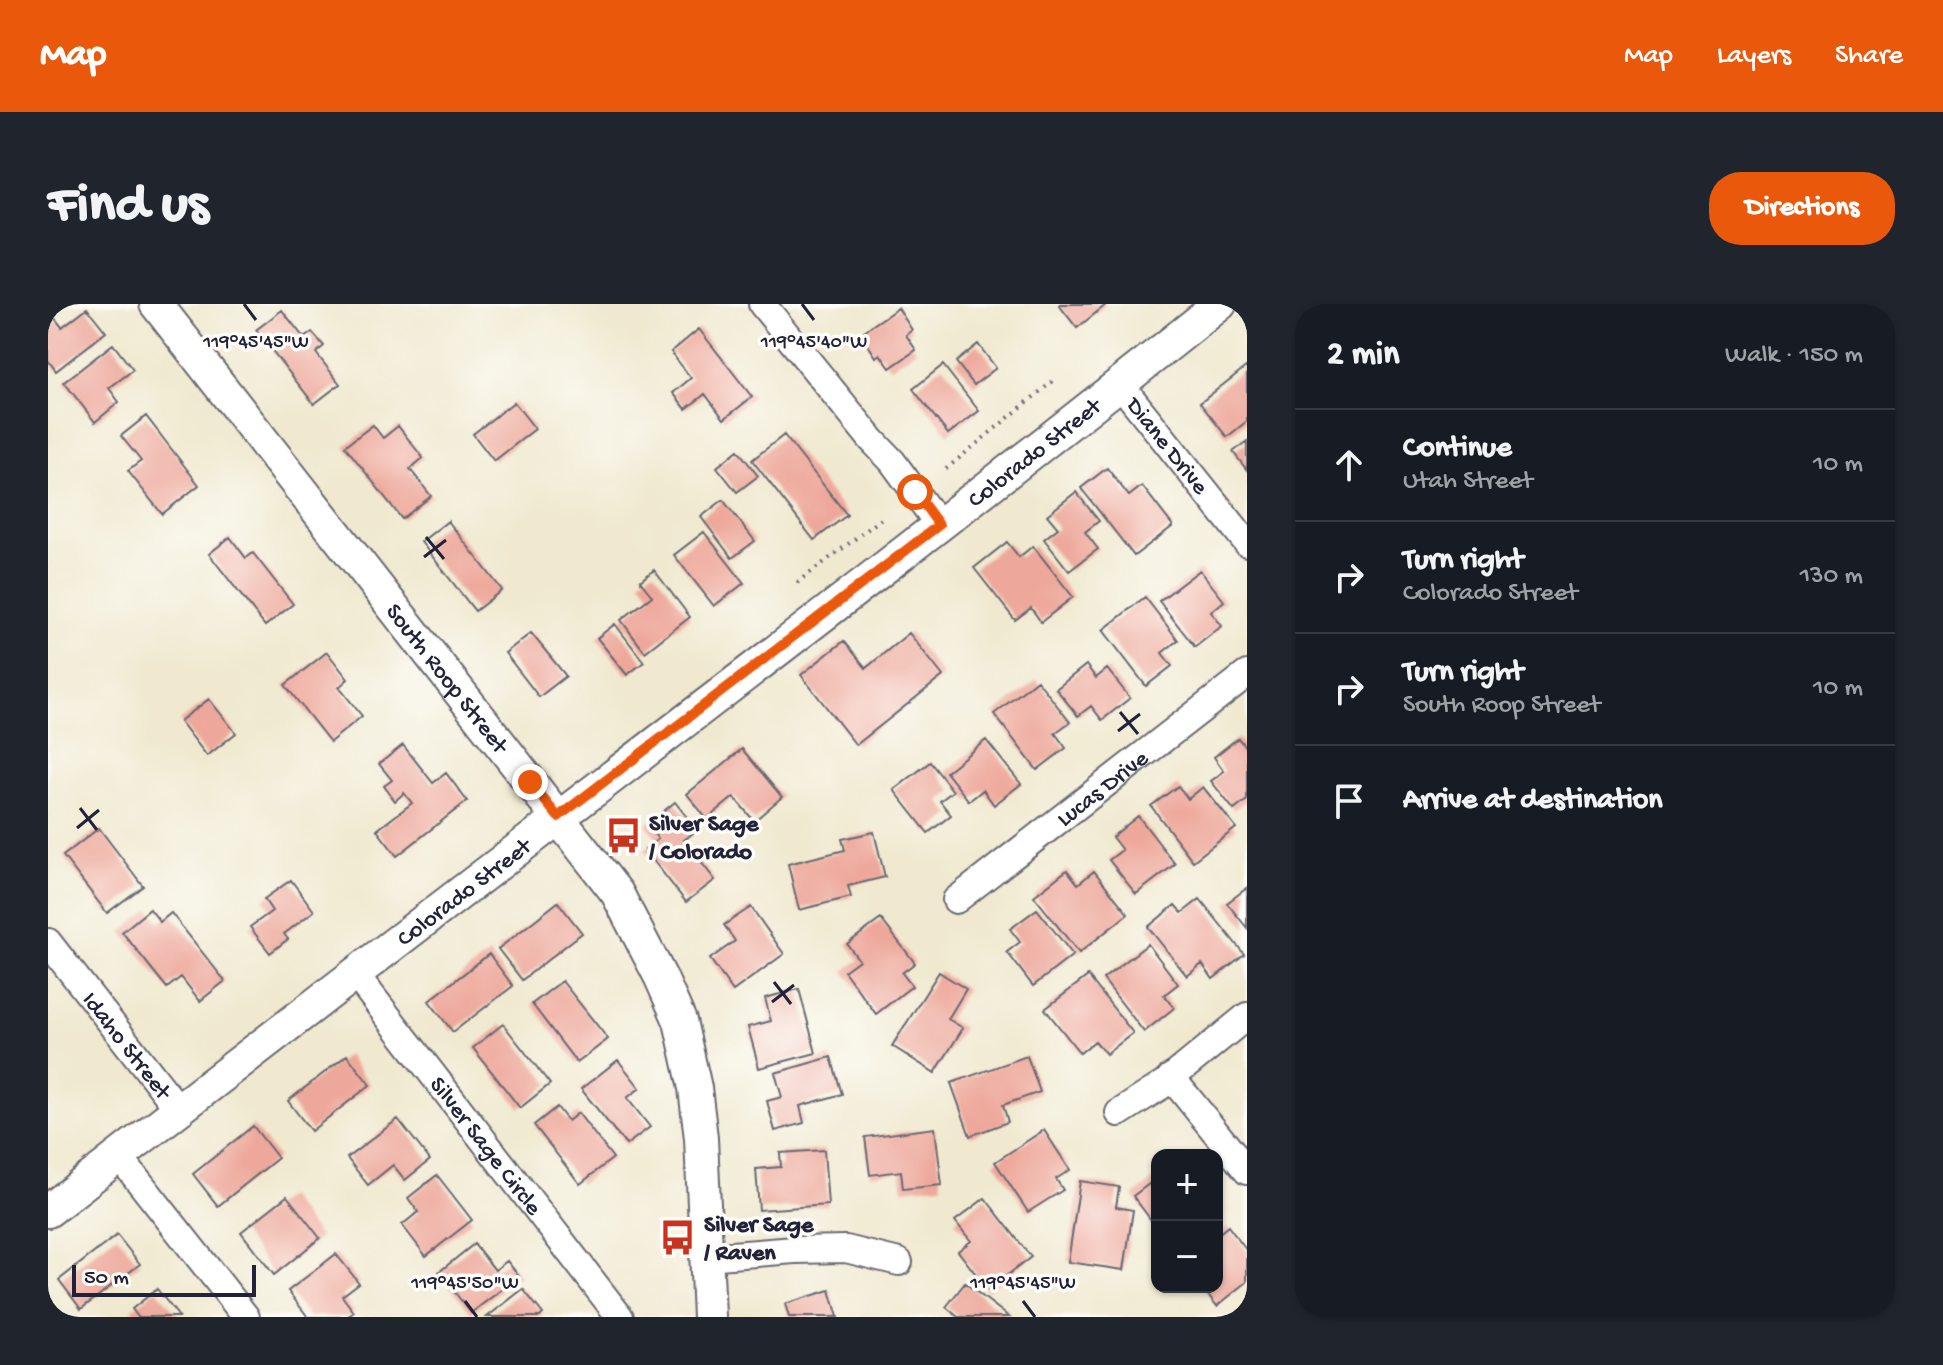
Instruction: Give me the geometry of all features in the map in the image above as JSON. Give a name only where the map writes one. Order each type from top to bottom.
[{"type":"street","name":"South Roop Street","points":[[156,304],[617,893],[680,1021],[695,1088],[701,1138],[709,1317]]},
{"type":"street","points":[[762,304],[892,461],[939,525]]},
{"type":"street","name":"Colorado Street","points":[[48,1211],[939,525],[1220,304]]},
{"type":"street","name":"Diane Drive","points":[[1120,384],[1247,543]]},
{"type":"street","name":"Lucas Drive","points":[[956,900],[1247,674]]},
{"type":"street","name":"Idaho Street","points":[[48,942],[179,1110]]},
{"type":"street","name":"Silver Sage Circle","points":[[355,974],[620,1317]]},
{"type":"street","points":[[1119,1113],[1164,1084],[1247,1016]]},
{"type":"street","points":[[1171,1077],[1247,1171]]},
{"type":"street","points":[[119,1156],[246,1317]]},
{"type":"street","points":[[705,1257],[846,1249],[899,1262]]},
{"type":"path","points":[[946,469],[1053,381]]},
{"type":"path","points":[[797,583],[881,519]]},
{"type":"building","points":[[1060,304],[1107,304],[1077,328]]},
{"type":"building","points":[[87,308],[106,332],[56,371],[48,360],[48,310],[62,327]]},
{"type":"building","points":[[898,308],[912,330],[906,335],[916,350],[890,368],[880,354],[876,357],[863,337],[866,335],[864,331]]},
{"type":"building","points":[[282,310],[304,338],[312,332],[324,346],[316,353],[340,384],[314,404],[256,330]]},
{"type":"building","points":[[699,329],[752,397],[724,419],[705,394],[686,409],[673,393],[691,378],[671,352]]},
{"type":"building","points":[[113,344],[133,370],[109,388],[119,402],[95,422],[64,382]]},
{"type":"building","points":[[978,344],[996,368],[974,385],[956,362]]},
{"type":"building","points":[[943,365],[979,411],[948,434],[913,389]]},
{"type":"building","points":[[1247,366],[1247,421],[1227,437],[1200,403]]},
{"type":"building","points":[[514,402],[535,429],[494,461],[473,434]]},
{"type":"building","points":[[146,416],[199,485],[162,514],[128,471],[141,461],[121,436]]},
{"type":"building","points":[[373,425],[383,438],[398,426],[423,458],[410,469],[431,496],[402,519],[345,446]]},
{"type":"building","points":[[784,435],[847,515],[814,540],[752,460]]},
{"type":"building","points":[[1247,441],[1247,470],[1233,452]]},
{"type":"building","points":[[738,450],[758,476],[737,492],[717,467]]},
{"type":"building","points":[[1107,468],[1129,496],[1142,486],[1173,526],[1134,556],[1081,488]]},
{"type":"building","points":[[1076,492],[1099,521],[1085,532],[1098,549],[1069,571],[1044,539],[1058,528],[1047,515]]},
{"type":"building","points":[[723,500],[755,541],[732,558],[701,517]]},
{"type":"building","points":[[448,521],[502,590],[475,611],[421,542]]},
{"type":"building","points":[[704,532],[744,583],[714,606],[674,555]]},
{"type":"building","points":[[230,537],[246,558],[253,553],[293,604],[265,626],[209,554]]},
{"type":"building","points":[[1007,542],[1019,557],[1033,546],[1073,597],[1041,622],[1031,608],[1015,620],[974,568]]},
{"type":"building","points":[[654,570],[690,617],[645,652],[621,620],[652,596],[640,581]]},
{"type":"building","points":[[1200,570],[1224,601],[1211,612],[1222,626],[1195,647],[1159,601]]},
{"type":"building","points":[[1145,597],[1178,640],[1162,653],[1172,666],[1146,686],[1103,630]]},
{"type":"building","points":[[615,624],[644,662],[627,675],[597,638]]},
{"type":"building","points":[[531,633],[566,676],[539,697],[505,653]]},
{"type":"building","points":[[909,633],[943,676],[856,745],[801,675],[844,641],[866,668]]},
{"type":"building","points":[[327,652],[348,679],[339,687],[362,716],[330,742],[285,685]]},
{"type":"building","points":[[1086,665],[1096,678],[1107,669],[1130,698],[1102,720],[1091,706],[1078,716],[1056,689]]},
{"type":"building","points":[[1037,680],[1070,722],[1055,733],[1066,748],[1037,770],[994,714]]},
{"type":"building","points":[[209,699],[236,733],[207,756],[180,721]]},
{"type":"building","points":[[1238,738],[1247,749],[1247,800],[1234,810],[1211,781],[1224,771],[1214,757]]},
{"type":"building","points":[[986,740],[1021,784],[994,805],[983,790],[969,801],[946,772]]},
{"type":"building","points":[[403,745],[433,783],[446,773],[467,801],[397,856],[377,830],[412,803],[404,793],[395,801],[384,786],[392,780],[379,764]]},
{"type":"building","points":[[742,749],[782,797],[754,821],[734,797],[707,819],[687,794]]},
{"type":"building","points":[[930,762],[953,791],[940,801],[951,815],[928,833],[894,790]]},
{"type":"building","points":[[1178,786],[1188,799],[1203,787],[1236,828],[1193,861],[1151,806]]},
{"type":"building","points":[[675,802],[697,830],[684,840],[715,880],[686,902],[645,850],[658,839],[647,825]]},
{"type":"building","points":[[1138,816],[1175,864],[1136,894],[1109,860],[1122,850],[1112,837]]},
{"type":"building","points":[[99,828],[143,886],[107,913],[63,856]]},
{"type":"building","points":[[874,832],[885,877],[848,886],[851,897],[799,910],[788,864],[845,850],[842,839]]},
{"type":"building","points":[[1067,870],[1078,884],[1094,871],[1128,914],[1079,953],[1034,896]]},
{"type":"building","points":[[291,880],[314,911],[284,934],[288,939],[270,953],[250,927],[272,911],[264,899]]},
{"type":"building","points":[[1247,888],[1247,928],[1227,903]]},
{"type":"building","points":[[1200,899],[1244,954],[1213,979],[1202,964],[1187,976],[1148,927],[1175,905],[1182,913]]},
{"type":"building","points":[[558,902],[582,933],[522,980],[498,949]]},
{"type":"building","points":[[751,907],[784,954],[733,991],[710,959],[735,941],[724,925]]},
{"type":"building","points":[[150,909],[160,922],[171,913],[225,981],[200,1001],[181,977],[167,988],[122,932]]},
{"type":"building","points":[[1037,909],[1073,955],[1033,986],[1007,952],[1020,942],[1010,929]]},
{"type":"building","points":[[881,919],[915,963],[902,973],[912,986],[876,1014],[844,971],[859,960],[847,944]]},
{"type":"building","points":[[1148,944],[1178,984],[1164,995],[1174,1008],[1144,1032],[1103,979]]},
{"type":"building","points":[[489,954],[513,986],[453,1032],[429,1001]]},
{"type":"building","points":[[939,972],[966,989],[948,1019],[963,1028],[935,1073],[892,1046]]},
{"type":"building","points":[[1088,976],[1133,1033],[1106,1054],[1095,1041],[1080,1053],[1045,1009]]},
{"type":"building","points":[[562,981],[608,1039],[577,1063],[532,1004]]},
{"type":"building","points":[[799,989],[816,1053],[759,1068],[748,1027],[771,1021],[765,998]]},
{"type":"building","points":[[503,1024],[550,1084],[520,1108],[473,1048]]},
{"type":"building","points":[[347,1055],[370,1085],[311,1131],[288,1101]]},
{"type":"building","points":[[1027,1056],[1040,1092],[1003,1105],[1008,1122],[970,1136],[951,1083]]},
{"type":"building","points":[[831,1057],[842,1094],[800,1106],[804,1123],[775,1131],[767,1101],[782,1097],[775,1073]]},
{"type":"building","points":[[618,1060],[640,1088],[627,1098],[650,1127],[626,1145],[581,1089]]},
{"type":"building","points":[[557,1107],[568,1121],[578,1113],[613,1158],[580,1184],[534,1125]]},
{"type":"building","points":[[398,1119],[430,1160],[405,1180],[393,1165],[368,1185],[347,1158]]},
{"type":"building","points":[[253,1126],[278,1158],[218,1206],[193,1174]]},
{"type":"building","points":[[935,1128],[942,1185],[903,1189],[901,1171],[870,1175],[865,1137]]},
{"type":"building","points":[[1044,1130],[1070,1170],[1056,1179],[1063,1190],[1028,1212],[995,1162]]},
{"type":"building","points":[[824,1150],[828,1205],[759,1210],[756,1169],[781,1167],[780,1153]]},
{"type":"building","points":[[437,1175],[472,1220],[426,1256],[402,1225],[418,1212],[408,1198]]},
{"type":"building","points":[[1080,1181],[1119,1187],[1116,1207],[1133,1210],[1124,1270],[1068,1262]]},
{"type":"building","points":[[1151,1182],[1151,1220],[1133,1196]]},
{"type":"building","points":[[287,1196],[320,1238],[274,1275],[241,1232]]},
{"type":"building","points":[[985,1198],[1031,1257],[988,1290],[958,1251],[971,1241],[955,1221]]},
{"type":"building","points":[[1228,1226],[1247,1251],[1247,1282],[1217,1306],[1207,1293],[1223,1293],[1223,1230]]},
{"type":"building","points":[[117,1235],[140,1264],[81,1309],[59,1280]]},
{"type":"building","points":[[474,1244],[495,1270],[507,1261],[519,1276],[471,1313],[439,1272]]},
{"type":"building","points":[[336,1254],[359,1283],[342,1296],[354,1312],[347,1317],[308,1317],[288,1291]]},
{"type":"building","points":[[965,1283],[1009,1317],[958,1317],[946,1307]]},
{"type":"building","points":[[157,1289],[179,1317],[138,1317],[132,1309]]},
{"type":"building","points":[[523,1289],[543,1314],[540,1317],[487,1317]]},
{"type":"building","points":[[830,1290],[838,1317],[789,1317],[785,1304]]},
{"type":"place","name":"Silver Sage / Colorado","points":[[623,836]]},
{"type":"place","name":"Silver Sage / Raven","points":[[678,1237]]},
{"type":"route","points":[[530,782],[558,817],[939,525],[915,492]]}]
